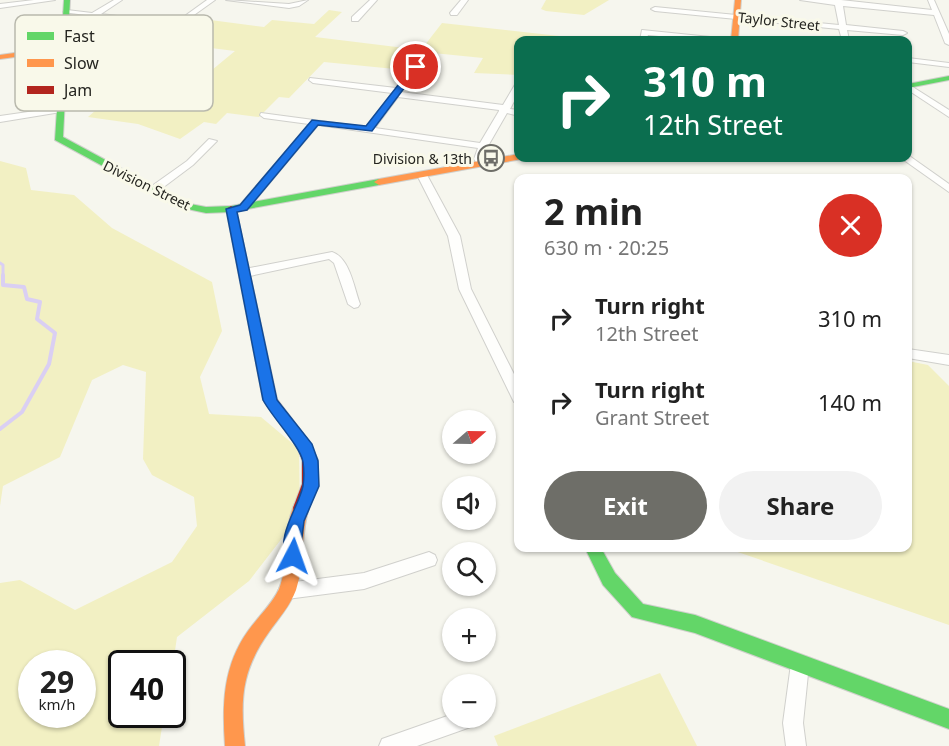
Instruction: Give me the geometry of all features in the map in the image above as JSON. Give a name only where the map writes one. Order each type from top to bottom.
[{"type":"street","points":[[0,6],[52,0]]},
{"type":"street","points":[[67,6],[94,15],[119,0]]},
{"type":"street","points":[[190,15],[212,0]]},
{"type":"street","points":[[229,0],[297,5],[305,0]]},
{"type":"street","points":[[355,19],[374,0]]},
{"type":"street","points":[[454,13],[465,0]]},
{"type":"street","points":[[735,36],[738,0]]},
{"type":"street","points":[[802,0],[937,13]]},
{"type":"street","points":[[931,0],[949,43]]},
{"type":"street","points":[[838,2],[844,36]]},
{"type":"street","name":"Taylor Street","points":[[655,9],[903,33]]},
{"type":"street","points":[[0,57],[15,55]]},
{"type":"street","points":[[912,61],[948,69]]},
{"type":"street","points":[[369,129],[416,67]]},
{"type":"street","points":[[912,84],[948,69]]},
{"type":"street","points":[[313,80],[514,111]]},
{"type":"street","points":[[912,89],[949,114]]},
{"type":"street","points":[[482,164],[479,159],[483,146],[514,93]]},
{"type":"street","points":[[0,119],[42,111]]},
{"type":"street","name":"Division Street","points":[[58,111],[57,133],[61,140],[153,190],[192,208],[237,208],[514,159]]},
{"type":"street","points":[[264,115],[483,146]]},
{"type":"street","points":[[235,746],[232,693],[234,671],[287,591],[296,521],[311,486],[312,473],[307,449],[281,418],[270,400],[245,273],[237,208],[315,122]]},
{"type":"street","points":[[153,190],[190,163],[212,141]]},
{"type":"street","points":[[912,162],[949,189]]},
{"type":"street","points":[[422,175],[454,236],[465,289],[514,380]]},
{"type":"street","points":[[245,273],[332,255],[339,262],[354,304]]},
{"type":"street","points":[[912,355],[949,360]]},
{"type":"street","points":[[595,552],[609,579],[638,611],[695,624],[949,719]]},
{"type":"street","points":[[287,591],[364,581],[429,560]]},
{"type":"street","points":[[796,746],[793,723],[800,664]]},
{"type":"street","points":[[389,746],[442,727]]},
{"type":"shaded area","points":[[546,0],[609,0],[584,15],[541,9]]},
{"type":"shaded area","points":[[329,10],[342,12],[315,37],[421,50],[442,23],[559,36],[514,36],[514,75],[474,73],[483,58],[433,53],[423,66],[405,70],[324,62],[289,98],[279,97],[259,117],[227,113],[216,124],[204,122],[180,139],[138,124],[88,117],[95,111],[213,111],[213,69],[235,51],[213,48],[213,20],[264,27],[272,20],[314,24]]},
{"type":"shaded area","points":[[0,161],[26,168],[31,190],[74,195],[112,228],[212,282],[222,331],[200,377],[209,414],[261,417],[299,449],[300,515],[249,581],[177,637],[175,650],[108,650],[108,728],[162,728],[159,746],[0,746],[0,583],[20,580],[75,610],[172,562],[197,526],[194,497],[152,475],[143,459],[146,372],[123,365],[92,380],[60,457],[3,486],[0,506]]},
{"type":"shaded area","points":[[912,362],[928,365],[949,386],[949,625],[738,552],[912,552]]},
{"type":"shaded area","points":[[660,673],[697,746],[498,746],[494,736]]},
{"type":"waterway","points":[[0,263],[3,265],[3,285],[24,287],[27,299],[40,302],[37,319],[55,333],[49,364],[22,412],[0,429]]},
{"type":"traffic: fast","points":[[66,15],[67,0]]},
{"type":"traffic: fast","points":[[912,85],[949,78]]},
{"type":"traffic: fast","points":[[60,111],[58,138],[182,205],[206,210],[231,209],[379,182]]},
{"type":"traffic: fast","points":[[595,552],[609,579],[638,611],[695,624],[949,719]]},
{"type":"traffic: slow","points":[[735,36],[738,0]]},
{"type":"traffic: slow","points":[[0,57],[15,55]]},
{"type":"traffic: slow","points":[[379,182],[514,158]]},
{"type":"traffic: slow","points":[[235,746],[234,684],[243,657],[287,590],[301,508]]},
{"type":"traffic: jam","points":[[231,209],[270,400],[303,444],[310,460],[310,484],[301,508]]},
{"type":"place","name":"Division & 13th","points":[[491,158]]},
{"type":"route","points":[[293,556],[296,521],[311,486],[310,461],[307,449],[296,433],[281,418],[270,400],[231,209],[243,208],[315,122],[369,129],[416,67]]}]
